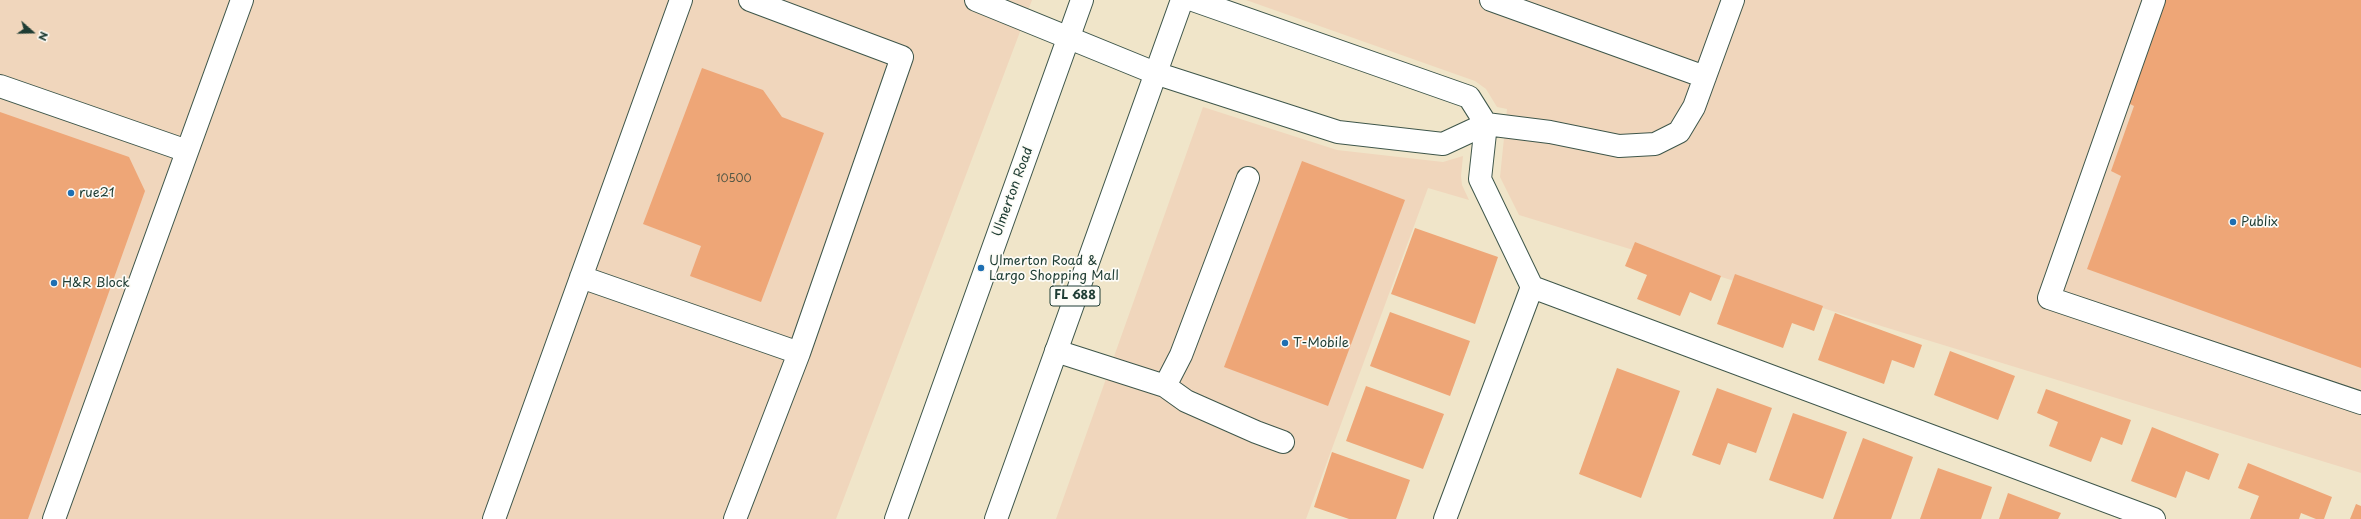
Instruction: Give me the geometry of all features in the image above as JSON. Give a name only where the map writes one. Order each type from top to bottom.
[{"type":"street","points":[[54,519],[242,0]]},
{"type":"street","points":[[494,519],[680,0]]},
{"type":"street","points":[[735,519],[799,353],[902,57],[750,0]]},
{"type":"street","points":[[976,0],[1155,73],[1338,132],[1443,144],[1486,124],[1550,132],[1619,146],[1654,144],[1679,132],[1694,107],[1733,0]]},
{"type":"street","name":"Ulmerton Road","points":[[896,519],[1082,0]]},
{"type":"street","name":"FL 688","points":[[996,519],[1182,0]]},
{"type":"street","points":[[1193,0],[1469,97],[1486,124],[1480,179],[1532,287],[2154,519]]},
{"type":"street","points":[[1491,0],[1705,77]]},
{"type":"street","points":[[2154,0],[2049,298],[2361,403]]},
{"type":"street","points":[[0,86],[187,151]]},
{"type":"street","points":[[1165,386],[1181,354],[1248,178]]},
{"type":"street","points":[[581,277],[799,353]]},
{"type":"street","points":[[1445,519],[1532,287]]},
{"type":"street","points":[[1056,351],[1165,386],[1186,401],[1256,432],[1283,442]]},
{"type":"shaded area","points":[[0,0],[1032,0],[836,519],[0,519]]},
{"type":"shaded area","points":[[1246,0],[2361,0],[2361,473],[1519,215],[1500,177],[1507,109],[1497,107],[1486,89],[1475,81]]},
{"type":"shaded area","points":[[1203,107],[1337,150],[1443,162],[1463,156],[1461,176],[1462,185],[1469,200],[1428,188],[1306,519],[1056,519]]},
{"type":"building","name":"Publix","points":[[2165,0],[2361,0],[2361,368],[2087,269],[2121,176],[2111,171],[2134,106],[2126,102]]},
{"type":"building","points":[[702,68],[763,90],[782,117],[824,133],[761,302],[690,276],[701,246],[643,224]]},
{"type":"building","points":[[0,112],[129,157],[145,191],[28,519],[0,519]]},
{"type":"building","points":[[1302,161],[1405,200],[1328,406],[1224,367]]},
{"type":"building","points":[[1415,228],[1498,257],[1475,324],[1391,294]]},
{"type":"building","points":[[1635,242],[1721,276],[1711,301],[1690,292],[1680,316],[1637,299],[1647,275],[1625,266]]},
{"type":"building","points":[[1735,274],[1823,306],[1814,331],[1792,323],[1783,348],[1717,324]]},
{"type":"building","points":[[1390,312],[1470,341],[1450,396],[1370,366]]},
{"type":"building","points":[[1835,313],[1922,345],[1914,368],[1892,360],[1884,384],[1818,360]]},
{"type":"building","points":[[1950,351],[2015,376],[1998,420],[1934,395]]},
{"type":"building","points":[[1617,368],[1680,391],[1641,498],[1579,474]]},
{"type":"building","points":[[1366,386],[1444,414],[1423,469],[1346,441]]},
{"type":"building","points":[[1717,388],[1772,408],[1756,453],[1728,443],[1720,465],[1692,455]]},
{"type":"building","points":[[2046,389],[2131,420],[2122,445],[2101,437],[2091,462],[2049,446],[2058,422],[2037,413]]},
{"type":"building","points":[[1793,413],[1847,432],[1823,499],[1769,480]]},
{"type":"building","points":[[2152,427],[2219,454],[2209,480],[2186,471],[2176,498],[2131,481]]},
{"type":"building","points":[[1863,438],[1913,457],[1891,519],[1833,519]]},
{"type":"building","points":[[1332,452],[1410,480],[1396,519],[1349,519],[1314,507]]},
{"type":"building","points":[[2248,463],[2332,497],[2324,519],[2316,519],[2301,513],[2299,519],[2250,519],[2259,496],[2238,488]]},
{"type":"building","points":[[1938,468],[1992,487],[1981,519],[1920,519]]},
{"type":"building","points":[[2008,493],[2061,513],[2058,519],[1999,519]]},
{"type":"building","points":[[2356,504],[2361,506],[2361,519],[2350,519]]},
{"type":"place","name":"rue21","points":[[71,193]]},
{"type":"place","name":"Publix","points":[[2233,222]]},
{"type":"place","name":"Ulmerton Road & Largo Shopping Mall","points":[[981,268]]},
{"type":"place","name":"H&R Block","points":[[54,283]]},
{"type":"place","name":"T-Mobile","points":[[1285,343]]}]
